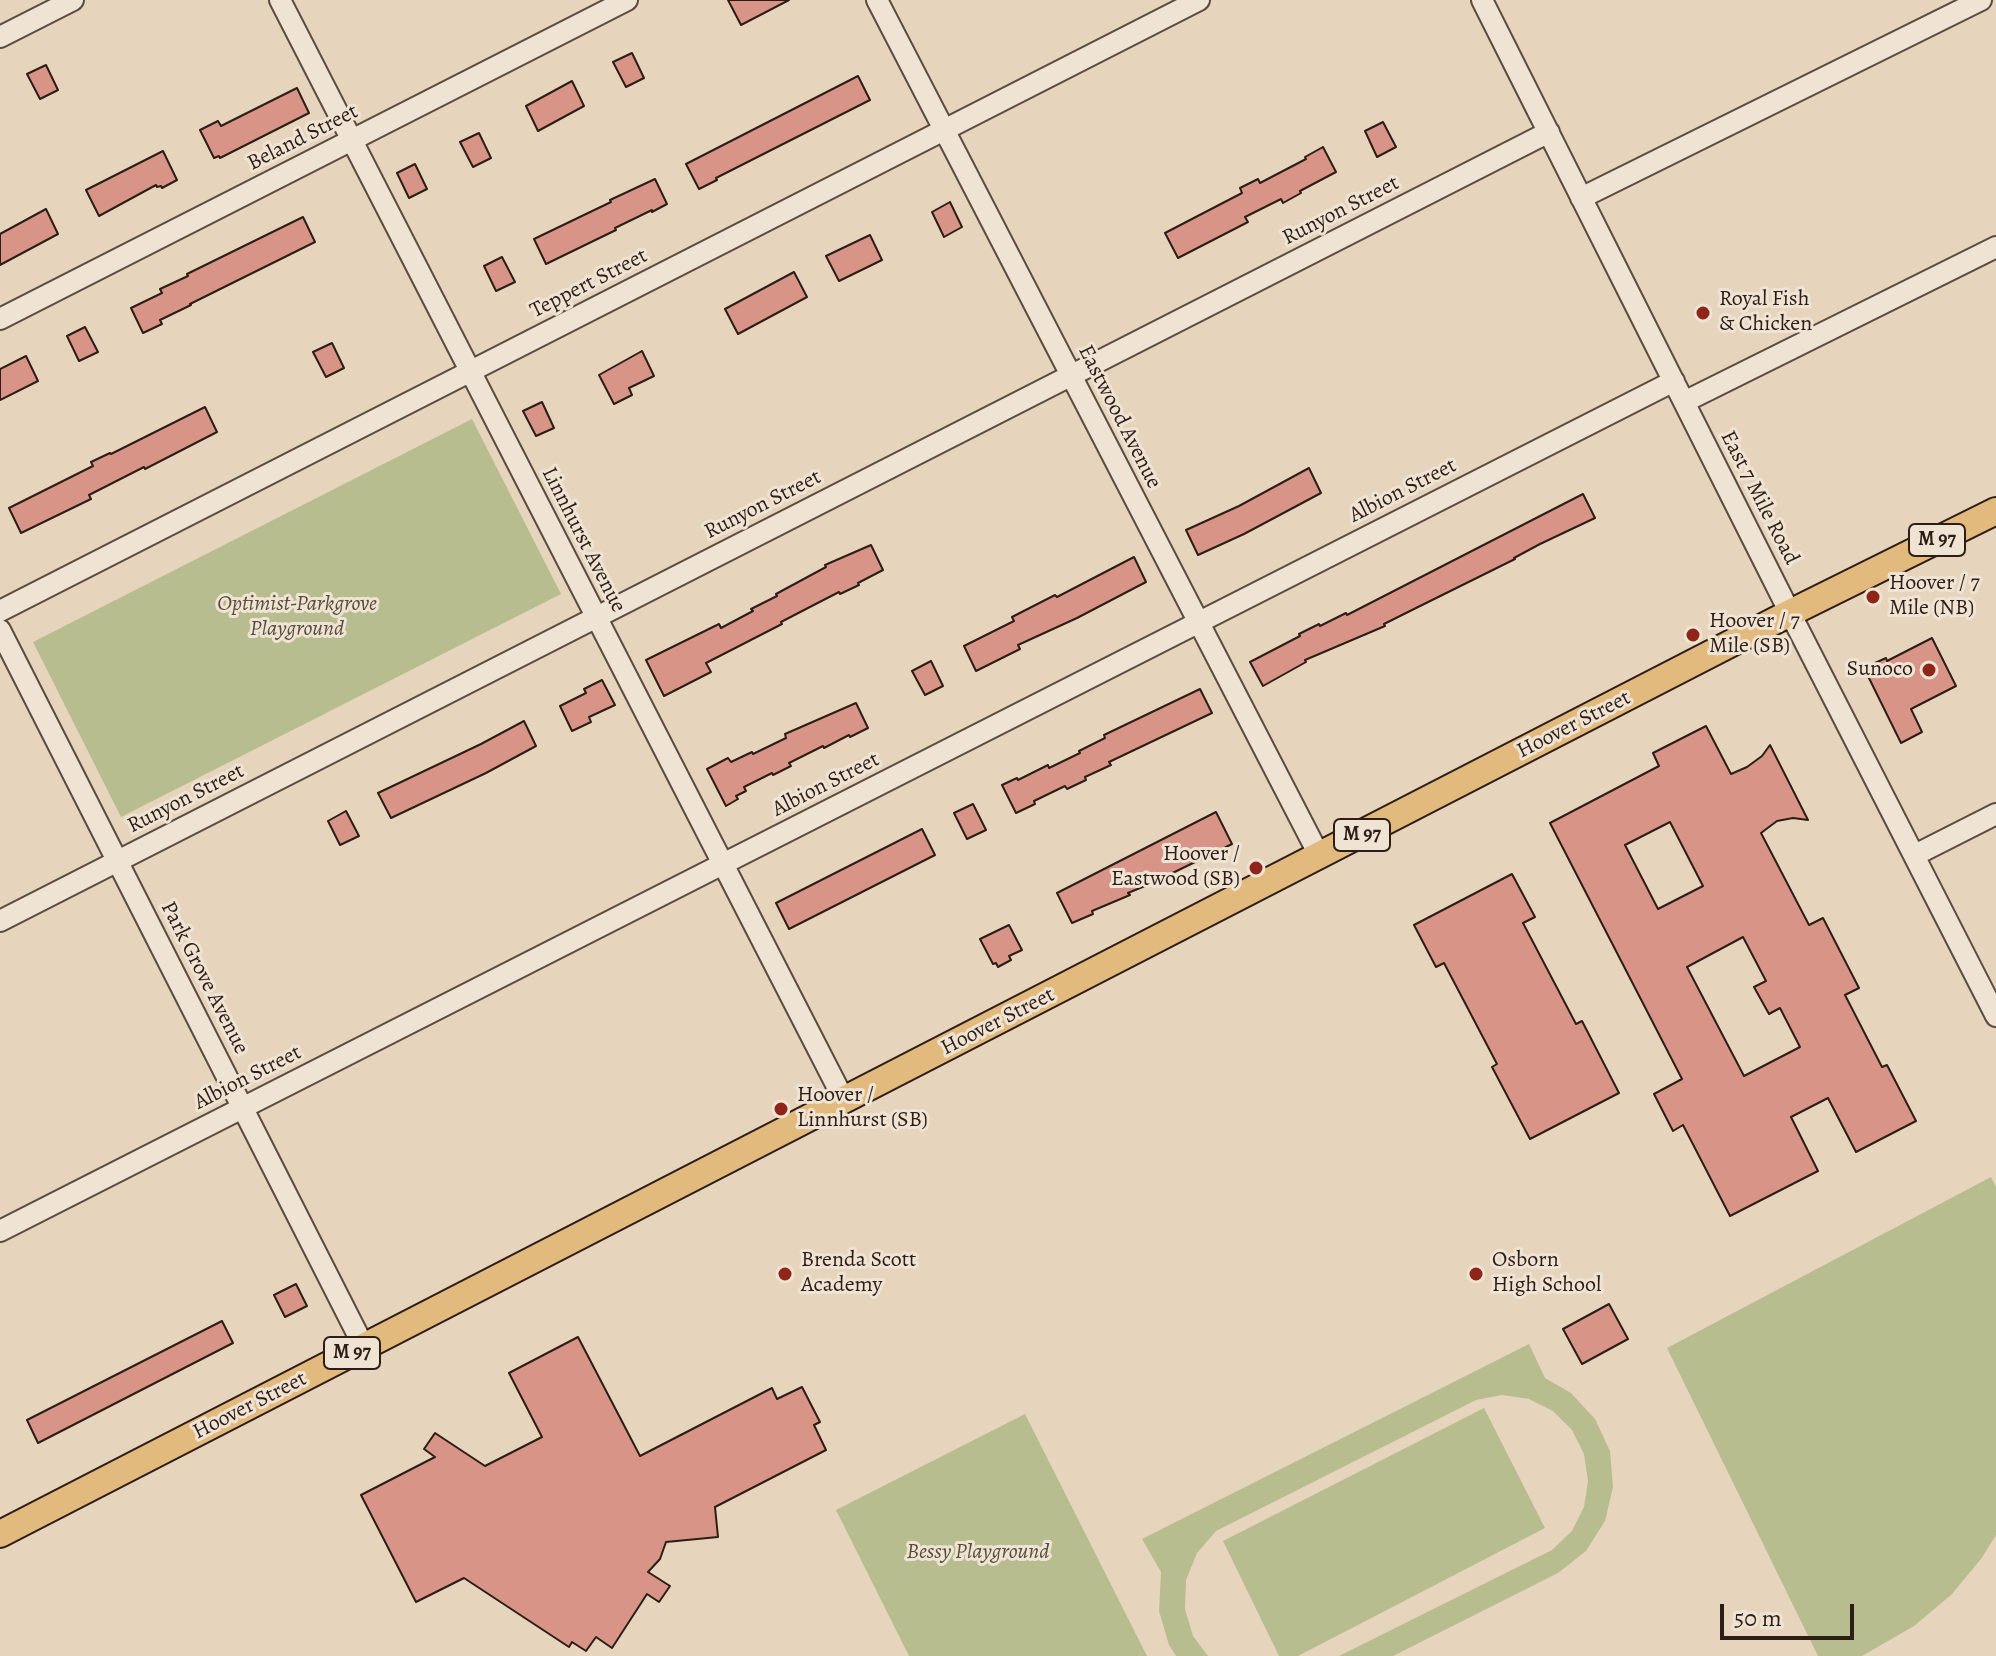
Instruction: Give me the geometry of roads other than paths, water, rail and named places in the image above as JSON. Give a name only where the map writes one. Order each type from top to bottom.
[{"type":"main road","name":"Hoover Street","points":[[0,1534],[1790,613],[1996,511]]},
{"type":"street","points":[[0,37],[73,0]]},
{"type":"street","name":"Linnhurst Avenue","points":[[280,0],[844,1100]]},
{"type":"street","name":"Beland Street","points":[[0,319],[627,0]]},
{"type":"street","name":"Eastwood Avenue","points":[[877,0],[1320,857]]},
{"type":"street","name":"Teppert Street","points":[[0,611],[1199,0]]},
{"type":"street","name":"East 7 Mile Road","points":[[1482,0],[1996,1016]]},
{"type":"street","points":[[1581,198],[1981,0]]},
{"type":"street","name":"Runyon Street","points":[[0,921],[1549,132]]},
{"type":"street","points":[[1684,402],[1996,247]]},
{"type":"street","name":"Albion Street","points":[[0,1231],[1674,381]]},
{"type":"street","name":"Park Grove Avenue","points":[[0,630],[364,1347]]},
{"type":"street","points":[[1915,855],[1996,814]]},
{"type":"place","name":"Royal Fish & Chicken","points":[[1703,313]]},
{"type":"place","name":"Hoover / 7 Mile (NB)","points":[[1873,597]]},
{"type":"place","name":"Hoover / 7 Mile (SB)","points":[[1693,635]]},
{"type":"place","name":"Sunoco","points":[[1929,670]]},
{"type":"place","name":"Hoover / Eastwood (SB)","points":[[1256,868]]},
{"type":"place","name":"Hoover / Linnhurst (SB)","points":[[781,1109]]},
{"type":"place","name":"Brenda Scott Academy","points":[[785,1274]]},
{"type":"place","name":"Osborn High School","points":[[1476,1274]]},
{"type":"park label","name":"Optimist-Parkgrove Playground","points":[[297,618]]},
{"type":"park label","name":"Bessy Playground","points":[[978,1553]]}]
